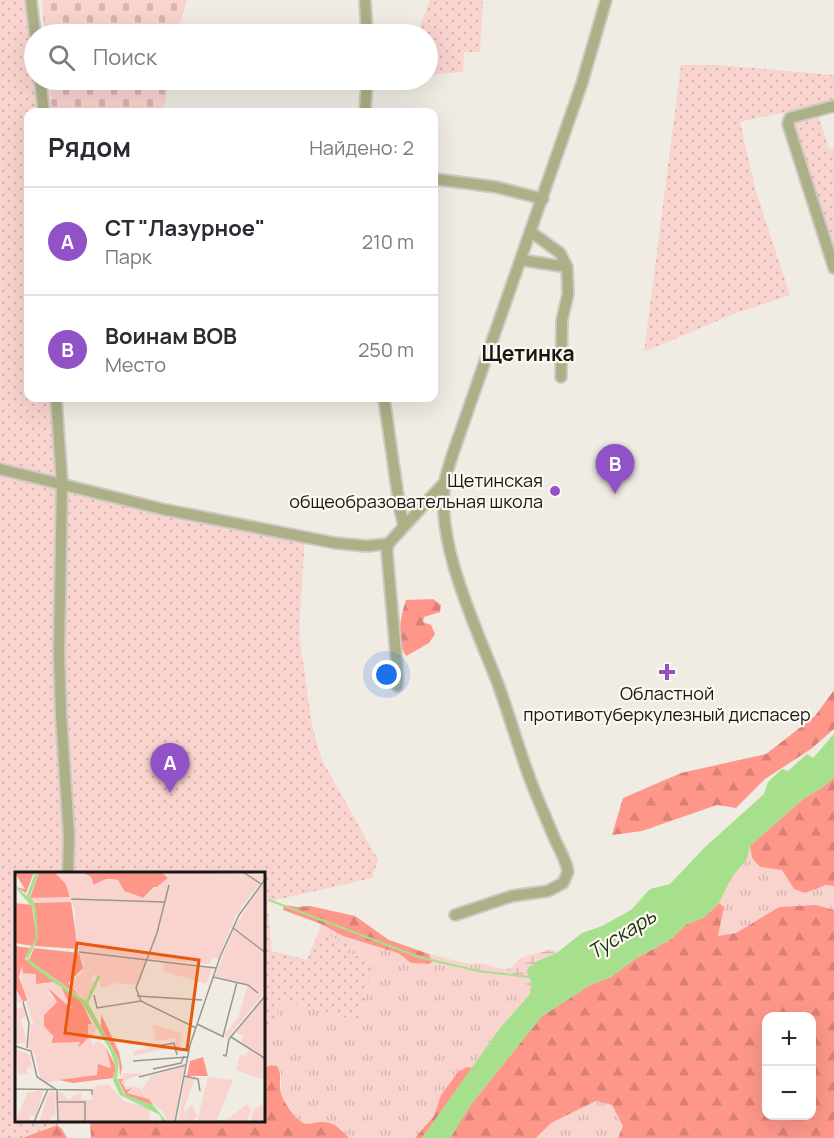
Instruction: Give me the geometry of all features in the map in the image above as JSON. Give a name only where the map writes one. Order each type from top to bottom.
[{"type":"street","points":[[32,0],[34,24]]},
{"type":"street","points":[[365,0],[367,24]]},
{"type":"street","points":[[456,915],[512,896],[548,891],[563,883],[568,872],[564,856],[531,782],[457,575],[445,522],[445,482],[465,417],[582,83],[606,0]]},
{"type":"street","points":[[41,90],[44,108]]},
{"type":"street","points":[[365,108],[366,90]]},
{"type":"street","points":[[834,106],[790,118],[788,124],[834,268]]},
{"type":"street","points":[[438,180],[496,187],[543,199]]},
{"type":"street","points":[[531,232],[560,253],[567,267],[568,294],[562,320],[561,377]]},
{"type":"street","points":[[521,260],[567,267]]},
{"type":"street","points":[[56,402],[62,483],[59,653],[68,814],[68,872]]},
{"type":"street","points":[[385,402],[400,510],[405,526]]},
{"type":"street","points":[[0,469],[162,509],[335,543],[366,546],[388,544]]},
{"type":"street","points":[[398,686],[388,544],[445,482]]},
{"type":"green space","points":[[0,0],[26,0],[28,24],[24,24],[24,90],[35,90],[37,108],[24,108],[24,402],[53,402],[57,479],[243,523],[305,533],[299,634],[312,725],[322,760],[378,860],[372,878],[267,902],[272,951],[307,960],[318,933],[349,942],[347,952],[373,962],[359,1021],[276,999],[278,1020],[266,1027],[266,872],[15,872],[15,1123],[62,1123],[22,1138],[0,1138]]},
{"type":"green space","points":[[42,0],[187,0],[180,24],[44,24]]},
{"type":"green space","points":[[430,0],[483,0],[480,52],[464,52],[463,72],[438,74],[438,24],[421,24]]},
{"type":"green space","points":[[681,65],[718,65],[834,75],[834,102],[740,122],[755,188],[790,295],[731,315],[644,352]]},
{"type":"green space","points":[[50,90],[167,90],[164,108],[52,108]]},
{"type":"green space","points":[[817,111],[829,149],[834,148],[834,253],[791,122]]},
{"type":"green space","points":[[433,599],[441,605],[440,612],[424,617],[423,622],[431,625],[435,634],[429,643],[406,656],[401,642],[400,628],[406,600]]},
{"type":"green space","points":[[834,690],[834,729],[811,749],[765,779],[736,808],[717,805],[642,831],[612,835],[623,798],[681,773],[766,754],[815,716]]},
{"type":"green space","points":[[834,777],[834,886],[826,885],[805,893],[794,889],[782,870],[760,867],[752,858],[750,846],[803,799]]},
{"type":"green space","points":[[750,846],[752,858],[782,869],[805,893],[826,885],[834,886],[834,910],[816,905],[779,907],[736,933],[718,937],[724,907],[719,903],[732,877],[747,859]]},
{"type":"green space","points":[[719,903],[724,907],[718,936],[736,933],[779,907],[816,905],[834,910],[834,1138],[618,1138],[623,1126],[612,1105],[596,1101],[551,1123],[536,1138],[450,1138],[472,1103],[542,1016],[592,984],[611,977],[635,959],[671,939],[685,925],[703,918]]},
{"type":"green space","points":[[284,905],[310,906],[355,916],[389,940],[429,954],[432,962],[429,964],[411,963],[398,953],[343,936],[321,924],[283,910]]},
{"type":"green space","points":[[321,924],[343,936],[398,953],[411,963],[432,957],[429,954],[469,964],[479,963],[504,969],[511,968],[514,978],[530,994],[500,1028],[473,1068],[468,1067],[441,1095],[434,1116],[415,1138],[349,1138],[341,1128],[299,1121],[281,1093],[281,1073],[277,1066],[266,1067],[266,1027],[278,1020],[276,999],[359,1021],[347,952],[349,942],[318,933]]},
{"type":"green space","points":[[552,949],[558,952],[530,994],[514,978],[511,968],[520,958]]},
{"type":"green space","points":[[271,1065],[279,1069],[282,1096],[288,1108],[297,1118],[307,1124],[330,1123],[349,1138],[91,1138],[90,1123],[266,1123],[266,1067]]},
{"type":"green space","points":[[468,1067],[473,1068],[422,1138],[415,1138],[434,1116],[441,1095],[459,1071]]},
{"type":"green space","points":[[596,1101],[612,1105],[623,1126],[618,1138],[536,1138],[551,1123]]},
{"type":"green space","points":[[57,1125],[67,1138],[22,1138]]},
{"type":"water","name":"Тускарь","points":[[834,734],[834,777],[803,799],[750,846],[747,859],[732,877],[719,903],[703,918],[685,925],[671,939],[635,959],[611,977],[592,984],[542,1016],[472,1103],[450,1138],[422,1138],[500,1028],[530,994],[531,982],[527,973],[528,968],[558,952],[582,933],[602,926],[631,910],[650,889],[670,884],[704,848],[764,794],[768,782],[782,769],[788,771],[807,754],[813,758]]},
{"type":"waterway","points":[[269,900],[419,957],[478,971],[530,977]]},
{"type":"place","name":"Щетинская общеобразовательная школа","points":[[555,491]]},
{"type":"place","name":"Воинам ВОВ","points":[[615,494]]},
{"type":"place","name":"Областной противотуберкулезный диспасер","points":[[667,672]]},
{"type":"place","name":"СТ \"Лазурное\"","points":[[170,793]]},
{"type":"district","name":"Щетинка","points":[[528,354]]}]
